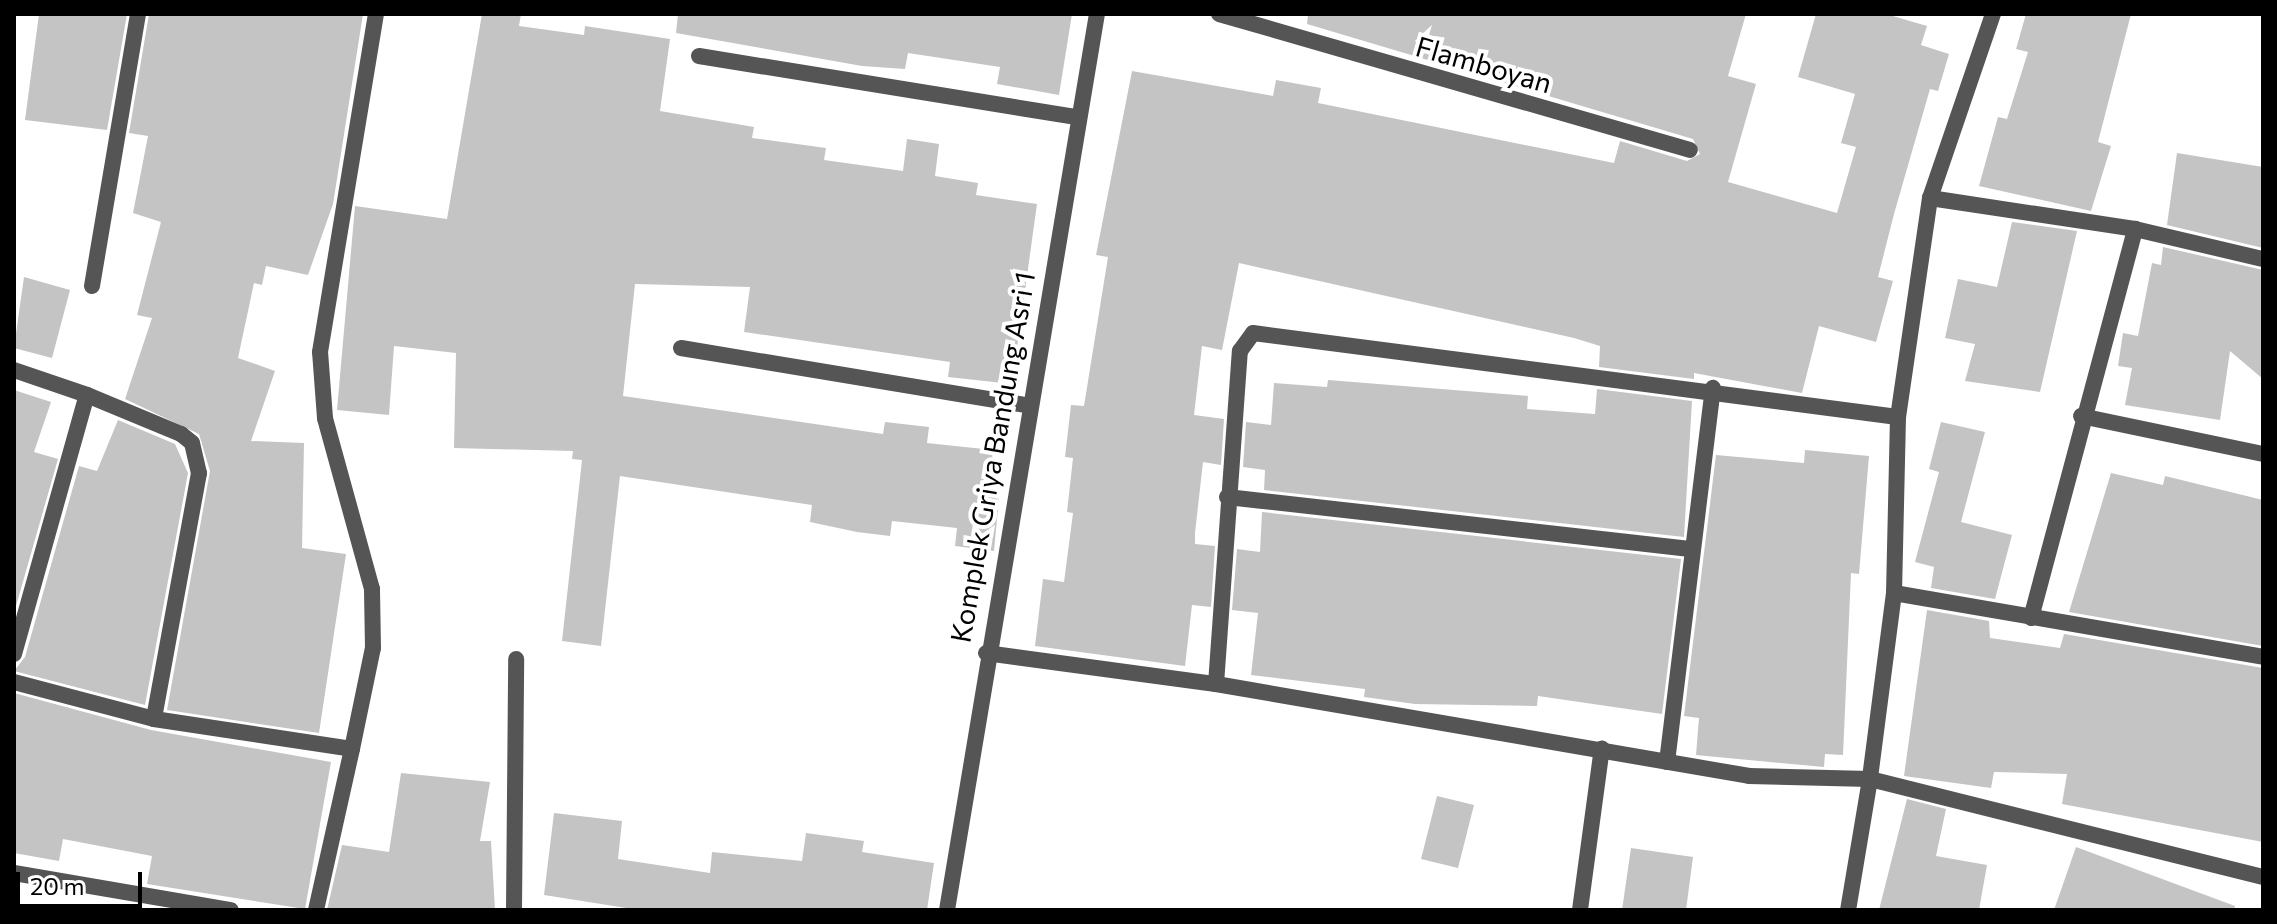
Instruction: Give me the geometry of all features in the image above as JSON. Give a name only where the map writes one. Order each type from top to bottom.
[{"type":"street","points":[[92,286],[138,14]]},
{"type":"street","points":[[316,910],[373,648],[372,589],[318,385],[376,14]]},
{"type":"street","name":"Komplek Griya Bandung Asri 1","points":[[947,910],[986,653],[1075,117],[1097,14]]},
{"type":"street","name":"Flamboyan","points":[[1219,14],[1690,150]]},
{"type":"street","points":[[1848,910],[1870,779],[1894,593],[1898,417],[1930,198],[1993,14]]},
{"type":"street","points":[[699,56],[1075,117]]},
{"type":"street","points":[[1930,198],[2135,229],[2263,259]]},
{"type":"street","points":[[2031,618],[2081,416],[2135,229]]},
{"type":"street","points":[[1216,684],[1227,497],[1240,351],[1253,333],[1713,388],[1898,417]]},
{"type":"street","points":[[681,348],[1027,405]]},
{"type":"street","points":[[14,370],[87,395],[181,434],[197,456],[154,719]]},
{"type":"street","points":[[1667,762],[1690,549],[1713,388]]},
{"type":"street","points":[[14,654],[87,395]]},
{"type":"street","points":[[2081,416],[2263,454]]},
{"type":"street","points":[[1227,497],[1690,549]]},
{"type":"street","points":[[1894,593],[2263,657]]},
{"type":"street","points":[[986,653],[1216,684],[1602,748],[1749,776],[1870,779],[2263,877]]},
{"type":"street","points":[[514,910],[516,659]]},
{"type":"street","points":[[14,682],[154,719],[352,749]]},
{"type":"street","points":[[1580,910],[1602,748]]},
{"type":"street","points":[[14,873],[231,910]]},
{"type":"building","points":[[39,14],[127,14],[107,130],[25,120]]},
{"type":"building","points":[[149,14],[363,14],[333,204],[308,275],[266,266],[262,285],[254,283],[238,358],[275,371],[251,441],[304,443],[302,548],[346,554],[319,733],[167,710],[210,471],[199,434],[125,399],[152,318],[137,315],[161,222],[133,213],[148,136],[129,133]]},
{"type":"building","points":[[482,14],[521,14],[519,26],[584,35],[585,26],[670,39],[660,111],[754,127],[752,138],[826,148],[824,160],[903,171],[907,139],[939,144],[935,176],[978,183],[976,195],[1037,204],[1012,384],[948,377],[950,362],[744,332],[750,287],[635,284],[623,396],[883,434],[885,422],[929,427],[927,443],[993,450],[988,496],[999,498],[994,551],[955,546],[957,528],[892,521],[890,536],[857,532],[810,522],[812,505],[620,476],[601,646],[562,641],[582,460],[572,459],[573,451],[454,448],[456,353],[394,346],[389,415],[337,410],[355,206],[447,219]]},
{"type":"building","points":[[678,14],[1072,14],[1059,95],[997,84],[1000,67],[908,53],[905,69],[862,66],[676,33]]},
{"type":"building","points":[[1308,14],[1746,14],[1728,76],[1756,84],[1728,182],[1837,213],[1856,147],[1841,143],[1855,94],[1798,77],[1816,14],[1886,14],[1927,26],[1921,45],[1949,54],[1938,91],[1930,89],[1878,277],[1893,281],[1876,342],[1819,326],[1802,393],[1694,373],[1694,379],[1599,367],[1600,346],[1574,338],[1239,263],[1222,350],[1202,346],[1194,415],[1224,419],[1221,465],[1203,462],[1195,533],[1195,544],[1215,546],[1211,607],[1192,605],[1185,666],[1035,646],[1043,579],[1064,582],[1073,513],[1067,512],[1073,458],[1065,457],[1071,405],[1084,406],[1108,257],[1096,255],[1132,71],[1273,96],[1276,80],[1321,88],[1318,103],[1614,163],[1620,141],[1687,161],[1700,154],[1693,139],[1307,24]]},
{"type":"building","points":[[2026,14],[2131,14],[2098,142],[2111,146],[2091,211],[1979,186],[1998,117],[2007,119],[2028,52],[2016,49]]},
{"type":"building","points":[[2177,153],[2263,167],[2263,248],[2167,225]]},
{"type":"building","points":[[2012,222],[2077,231],[2040,392],[1965,381],[1975,344],[1945,338],[1958,279],[1997,287]]},
{"type":"building","points":[[2163,247],[2263,270],[2263,379],[2230,351],[2220,420],[2125,405],[2132,368],[2118,366],[2123,333],[2138,336],[2152,263],[2161,265]]},
{"type":"building","points":[[24,277],[70,290],[52,358],[14,348]]},
{"type":"building","points":[[1328,380],[1528,396],[1527,409],[1595,414],[1597,389],[1692,401],[1684,537],[1264,490],[1265,470],[1243,467],[1246,422],[1271,425],[1274,383],[1327,387]]},
{"type":"building","points":[[14,390],[51,402],[34,452],[58,459],[14,613]]},
{"type":"building","points":[[118,420],[175,444],[188,473],[145,705],[14,671],[25,657],[79,466],[97,471]]},
{"type":"building","points":[[1941,422],[1985,432],[1961,522],[2012,535],[1995,599],[1931,588],[1934,567],[1915,562],[1939,472],[1929,469]]},
{"type":"building","points":[[1805,450],[1869,456],[1859,574],[1851,573],[1843,755],[1825,754],[1824,767],[1696,755],[1699,718],[1684,716],[1716,455],[1804,463]]},
{"type":"building","points":[[2111,473],[2163,485],[2165,476],[2263,500],[2263,646],[2069,612]]},
{"type":"building","points":[[1262,512],[1681,559],[1662,714],[1538,696],[1537,706],[1415,704],[1364,697],[1365,689],[1251,675],[1258,613],[1232,610],[1237,549],[1260,552]]},
{"type":"building","points":[[1927,610],[1989,621],[1990,638],[2060,648],[2064,634],[2263,668],[2263,842],[2062,804],[2067,774],[1994,772],[1991,788],[1904,776]]},
{"type":"building","points":[[14,693],[151,730],[331,762],[305,909],[147,884],[152,856],[63,839],[59,861],[14,853]]},
{"type":"building","points":[[401,773],[490,782],[480,841],[491,841],[495,910],[327,910],[342,845],[389,852]]},
{"type":"building","points":[[1437,796],[1474,805],[1458,868],[1421,859]]},
{"type":"building","points":[[1907,799],[1946,809],[1936,856],[1987,865],[1979,910],[1879,910]]},
{"type":"building","points":[[554,813],[622,821],[618,859],[710,873],[712,852],[802,861],[806,833],[864,841],[862,852],[934,863],[927,910],[639,910],[544,895]]},
{"type":"building","points":[[2076,847],[2235,906],[2234,910],[2054,910]]},
{"type":"building","points":[[1631,848],[1693,857],[1686,910],[1622,910]]}]
